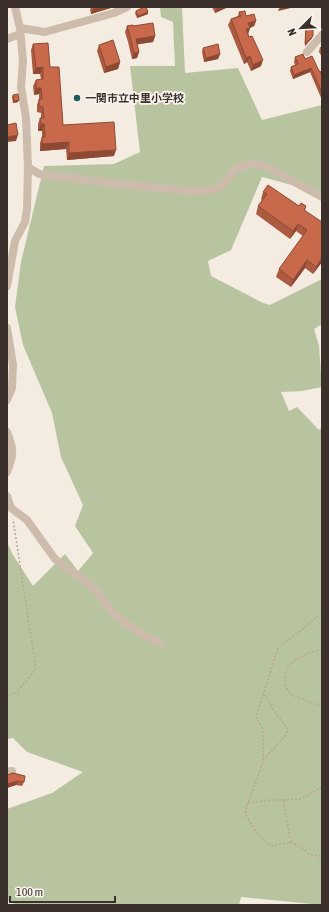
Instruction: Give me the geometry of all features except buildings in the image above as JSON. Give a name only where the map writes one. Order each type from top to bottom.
[{"type":"street","points":[[7,286],[15,241],[25,222],[27,208],[28,167],[26,118],[21,87],[23,61],[20,31],[15,7]]},
{"type":"street","points":[[7,39],[20,31],[45,32],[114,13],[127,7]]},
{"type":"street","points":[[307,52],[322,35]]},
{"type":"street","points":[[28,167],[39,174],[124,185],[196,192],[209,191],[222,186],[234,170],[252,163],[265,166],[322,197]]},
{"type":"street","points":[[7,328],[13,365],[12,388],[7,400]]},
{"type":"street","points":[[7,432],[13,446],[12,459],[7,472]]},
{"type":"street","points":[[7,496],[11,508],[27,520],[55,559],[93,587],[114,614],[140,633],[160,643]]},
{"type":"path","points":[[7,696],[17,692],[36,669],[11,508]]},
{"type":"path","points":[[322,612],[278,648],[256,717],[263,729],[263,760],[245,812],[247,818],[266,842],[272,846],[291,842],[304,849],[309,854],[322,857]]},
{"type":"path","points":[[322,650],[304,655],[289,665],[285,683],[290,694],[322,707]]},
{"type":"path","points":[[263,760],[285,736],[288,729],[272,708],[264,693]]},
{"type":"path","points":[[248,803],[270,800],[301,799],[320,788],[322,789]]},
{"type":"path","points":[[283,800],[291,842]]},
{"type":"green space","points":[[160,7],[182,8],[185,73],[238,68],[262,120],[322,105],[322,193],[262,177],[231,250],[208,261],[211,276],[263,303],[270,305],[322,279],[322,324],[314,329],[319,346],[322,387],[302,391],[281,392],[289,411],[297,407],[319,430],[322,427],[322,905],[241,897],[239,905],[18,905],[7,901],[7,809],[52,793],[83,772],[27,752],[13,738],[7,739],[7,542],[13,555],[33,586],[65,554],[78,571],[93,553],[75,526],[83,505],[61,457],[52,413],[23,345],[15,307],[21,262],[44,166],[114,164],[140,152],[130,66],[175,66],[173,22],[161,17]]},
{"type":"place","name":"一関市立中里小学校","points":[[77,98]]}]
